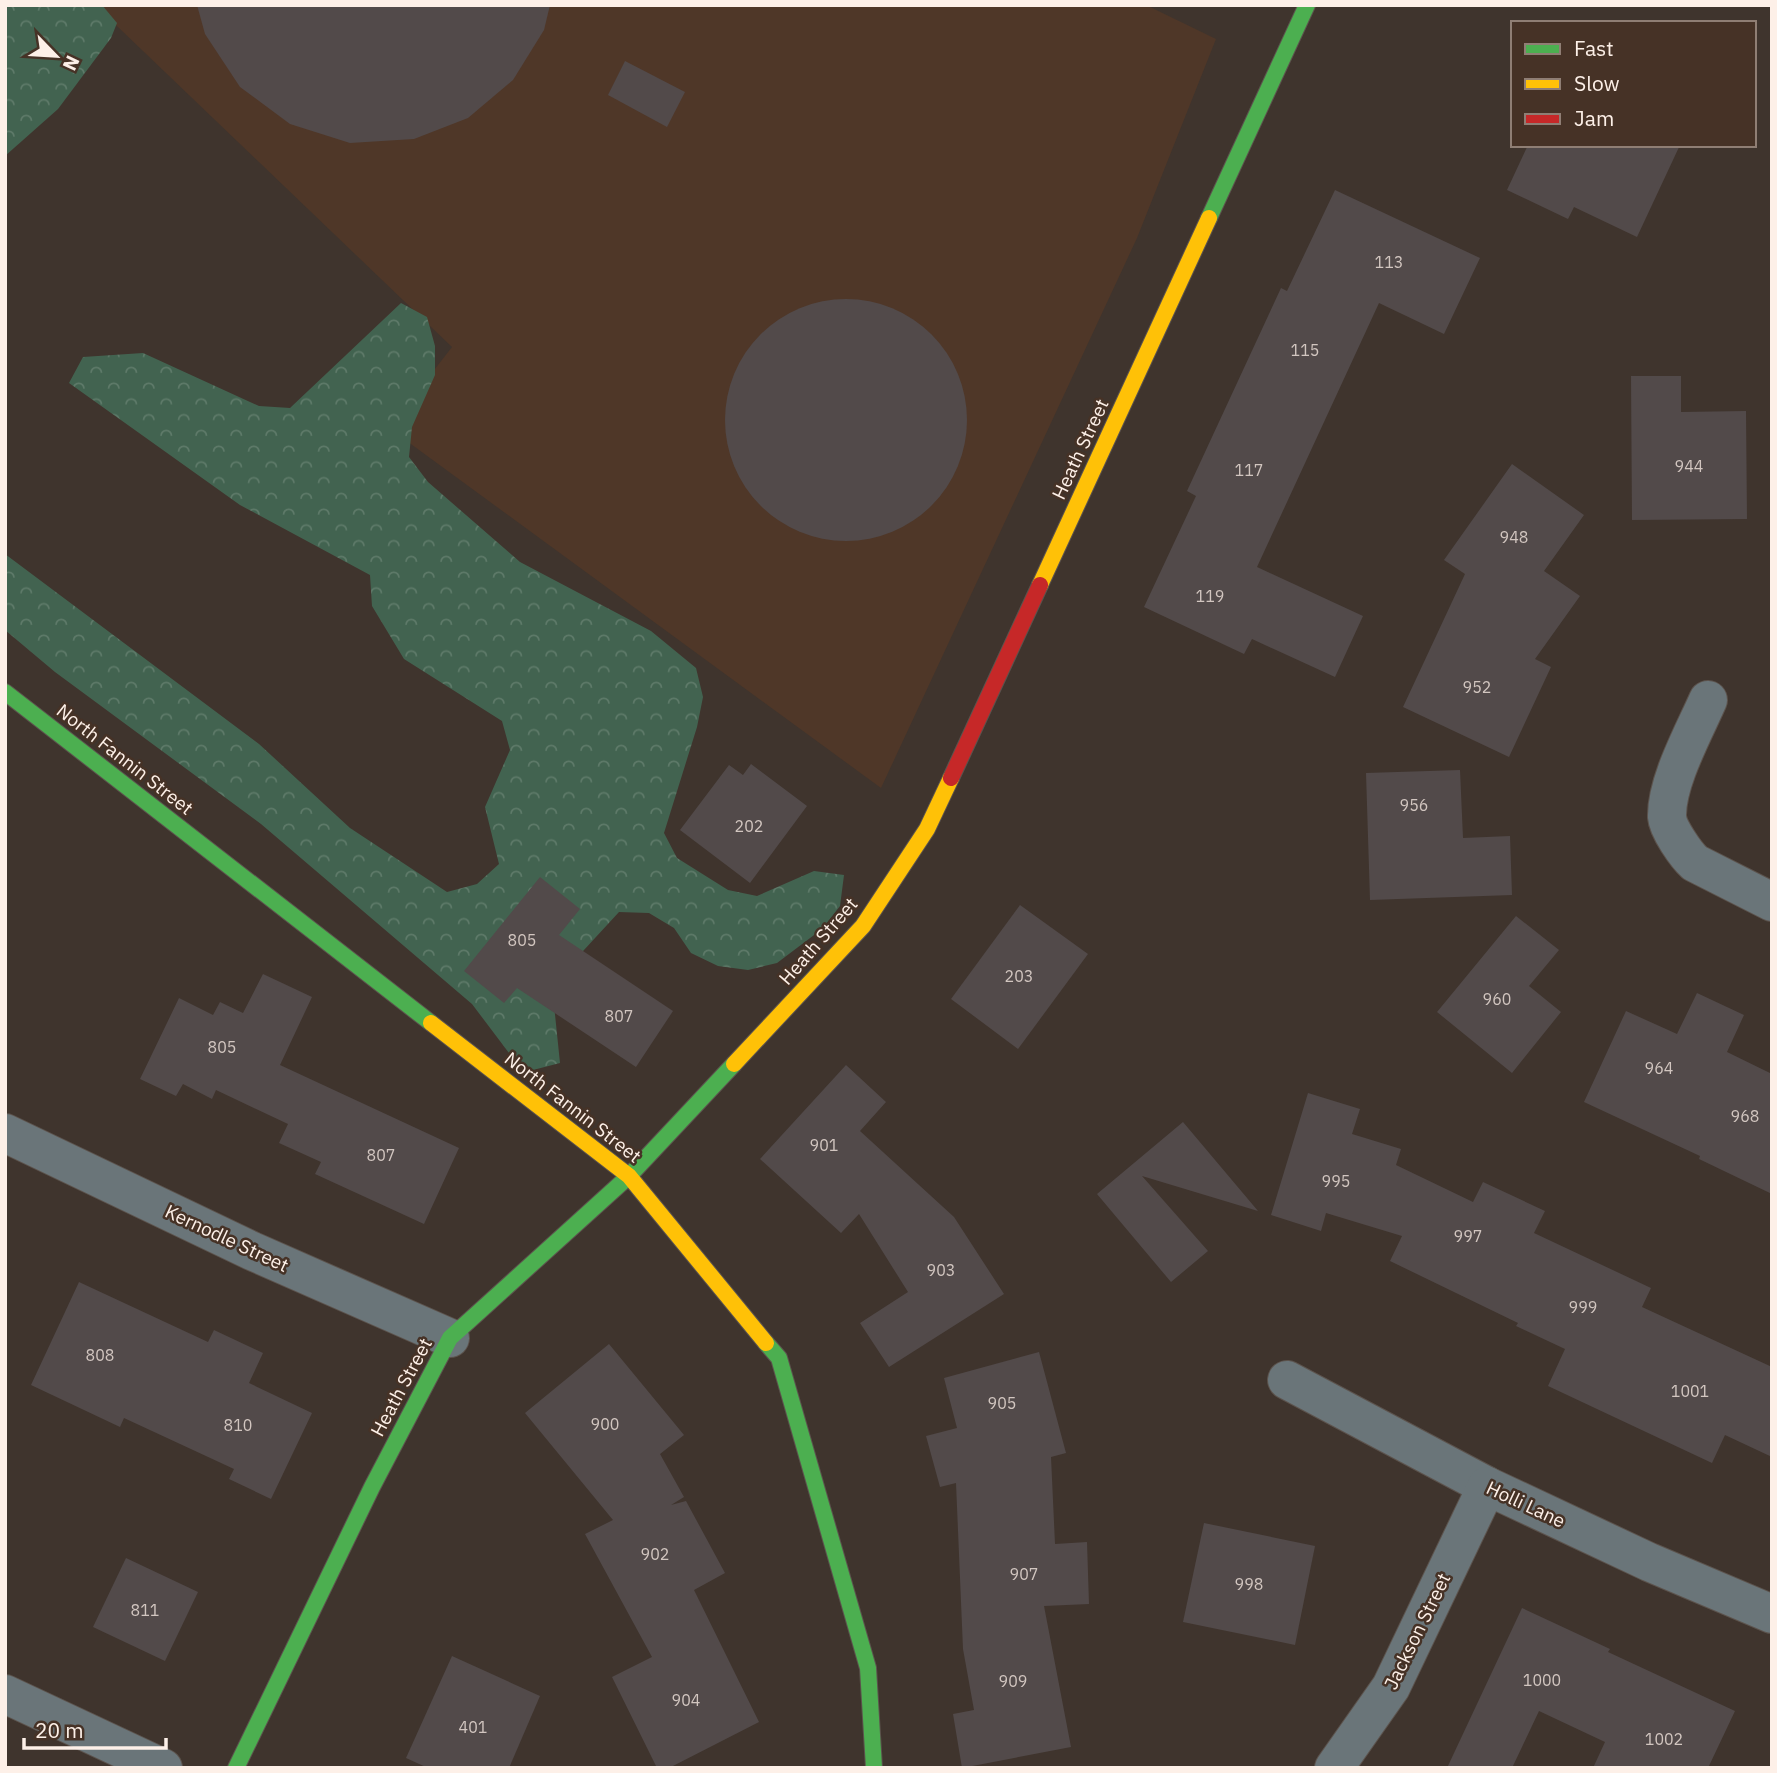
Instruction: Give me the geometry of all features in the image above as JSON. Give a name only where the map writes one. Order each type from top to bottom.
[{"type":"street","name":"Heath Street","points":[[236,1768],[372,1487],[450,1338],[629,1176],[863,926],[927,829],[1307,5]]},
{"type":"street","name":"North Fannin Street","points":[[5,692],[629,1176],[779,1358],[868,1668],[874,1768]]},
{"type":"street","points":[[1708,699],[1671,786],[1667,820],[1685,853],[1695,863],[1772,902]]},
{"type":"street","name":"Kernodle Street","points":[[5,1133],[253,1251],[450,1338]]},
{"type":"street","name":"Holli Lane","points":[[1287,1380],[1487,1486],[1649,1562],[1772,1614]]},
{"type":"street","name":"Jackson Street","points":[[1334,1768],[1391,1687],[1487,1486]]},
{"type":"street","points":[[5,1694],[163,1768]]},
{"type":"shaded area","points":[[95,5],[1146,5],[1216,39],[1137,238],[881,788],[389,428],[452,347]]},
{"type":"green space","points":[[5,5],[102,5],[117,23],[111,38],[58,109],[5,156]]},
{"type":"green space","points":[[401,303],[427,317],[435,346],[435,375],[412,427],[409,457],[428,482],[520,562],[651,631],[696,668],[703,697],[697,727],[664,833],[677,858],[728,890],[757,896],[814,871],[844,875],[840,906],[822,929],[777,963],[748,970],[718,966],[691,953],[674,928],[649,913],[619,912],[560,976],[554,1005],[560,1063],[533,1070],[509,1053],[472,1004],[261,824],[55,672],[5,630],[5,554],[259,744],[350,828],[447,892],[477,884],[499,864],[485,807],[510,750],[502,721],[404,659],[372,606],[370,575],[240,505],[69,383],[83,357],[143,353],[259,406],[290,408]]},
{"type":"building","points":[[197,5],[550,5],[544,30],[513,80],[468,118],[414,139],[350,143],[290,124],[240,87],[205,34]]},
{"type":"building","points":[[625,61],[685,92],[667,127],[608,95]]},
{"type":"building","points":[[1527,147],[1679,147],[1637,237],[1574,207],[1568,219],[1507,190]]},
{"type":"building","points":[[1335,190],[1480,258],[1444,334],[1379,303],[1257,567],[1363,616],[1335,677],[1252,639],[1244,654],[1144,607],[1196,496],[1187,491],[1281,288],[1287,291]]},
{"type":"building","points":[[846,299],[870,301],[892,308],[913,319],[932,334],[947,353],[958,374],[965,396],[965,444],[958,466],[947,487],[932,506],[913,521],[892,532],[870,539],[846,541],[822,539],[800,532],[779,521],[760,506],[745,487],[734,466],[727,444],[725,420],[727,396],[734,374],[745,353],[760,334],[779,319],[800,308],[822,301]]},
{"type":"building","points":[[1631,376],[1681,376],[1681,412],[1746,411],[1747,519],[1632,520]]},
{"type":"building","points":[[1512,464],[1584,515],[1544,571],[1580,596],[1535,659],[1551,667],[1509,757],[1403,707],[1465,574],[1444,560]]},
{"type":"building","points":[[751,764],[807,806],[750,883],[680,830],[729,765],[743,775]]},
{"type":"building","points":[[1460,770],[1463,838],[1510,836],[1512,895],[1370,900],[1366,773]]},
{"type":"building","points":[[540,877],[580,909],[559,935],[673,1011],[636,1067],[517,988],[504,1003],[464,971]]},
{"type":"building","points":[[1020,905],[1088,954],[1018,1049],[951,999]]},
{"type":"building","points":[[1516,916],[1559,950],[1529,986],[1561,1012],[1512,1073],[1437,1012]]},
{"type":"building","points":[[263,974],[312,997],[280,1065],[459,1148],[424,1224],[315,1174],[321,1162],[279,1143],[288,1124],[216,1090],[212,1099],[183,1084],[176,1096],[140,1079],[179,998],[213,1015],[220,1002],[243,1013]]},
{"type":"building","points":[[1697,993],[1744,1015],[1727,1052],[1772,1074],[1772,1194],[1699,1159],[1700,1156],[1584,1102],[1626,1011],[1677,1034]]},
{"type":"building","points":[[846,1065],[886,1102],[860,1131],[954,1217],[1004,1294],[889,1367],[860,1323],[908,1292],[859,1214],[841,1233],[760,1159]]},
{"type":"building","points":[[1308,1093],[1360,1109],[1352,1134],[1401,1149],[1396,1165],[1473,1202],[1483,1182],[1545,1211],[1534,1233],[1651,1288],[1642,1307],[1772,1367],[1772,1457],[1725,1435],[1712,1463],[1548,1386],[1565,1349],[1516,1326],[1518,1323],[1390,1261],[1402,1236],[1326,1213],[1321,1231],[1271,1215]]},
{"type":"building","points":[[1183,1122],[1258,1211],[1142,1176],[1208,1251],[1171,1282],[1097,1194]]},
{"type":"building","points":[[79,1282],[208,1342],[214,1330],[263,1353],[249,1383],[312,1413],[271,1499],[229,1479],[234,1469],[124,1418],[120,1427],[31,1385]]},
{"type":"building","points":[[609,1344],[684,1435],[660,1454],[684,1497],[671,1505],[686,1501],[725,1573],[694,1590],[759,1722],[669,1768],[657,1768],[612,1677],[652,1657],[585,1534],[613,1520],[525,1413]]},
{"type":"building","points":[[1039,1352],[1066,1453],[1051,1457],[1055,1544],[1087,1542],[1089,1604],[1044,1606],[1071,1747],[962,1768],[953,1714],[974,1710],[963,1649],[956,1483],[940,1487],[926,1436],[957,1428],[944,1378]]},
{"type":"building","points":[[1204,1523],[1315,1546],[1295,1645],[1183,1622]]},
{"type":"building","points":[[126,1558],[198,1592],[165,1661],[93,1627]]},
{"type":"building","points":[[1522,1608],[1610,1649],[1608,1652],[1735,1711],[1708,1768],[1593,1768],[1605,1742],[1539,1711],[1512,1768],[1447,1768]]},
{"type":"building","points":[[452,1656],[540,1696],[509,1768],[428,1768],[406,1758]]},
{"type":"traffic: fast","points":[[1209,218],[1307,5]]},
{"type":"traffic: fast","points":[[5,692],[431,1023]]},
{"type":"traffic: fast","points":[[236,1768],[372,1487],[450,1338],[629,1176],[734,1064]]},
{"type":"traffic: fast","points":[[766,1343],[779,1358],[868,1668],[874,1768]]},
{"type":"traffic: slow","points":[[1040,585],[1209,218]]},
{"type":"traffic: slow","points":[[734,1064],[863,926],[927,829],[951,778]]},
{"type":"traffic: slow","points":[[431,1023],[629,1176],[766,1343]]},
{"type":"traffic: jam","points":[[951,778],[1040,585]]}]
